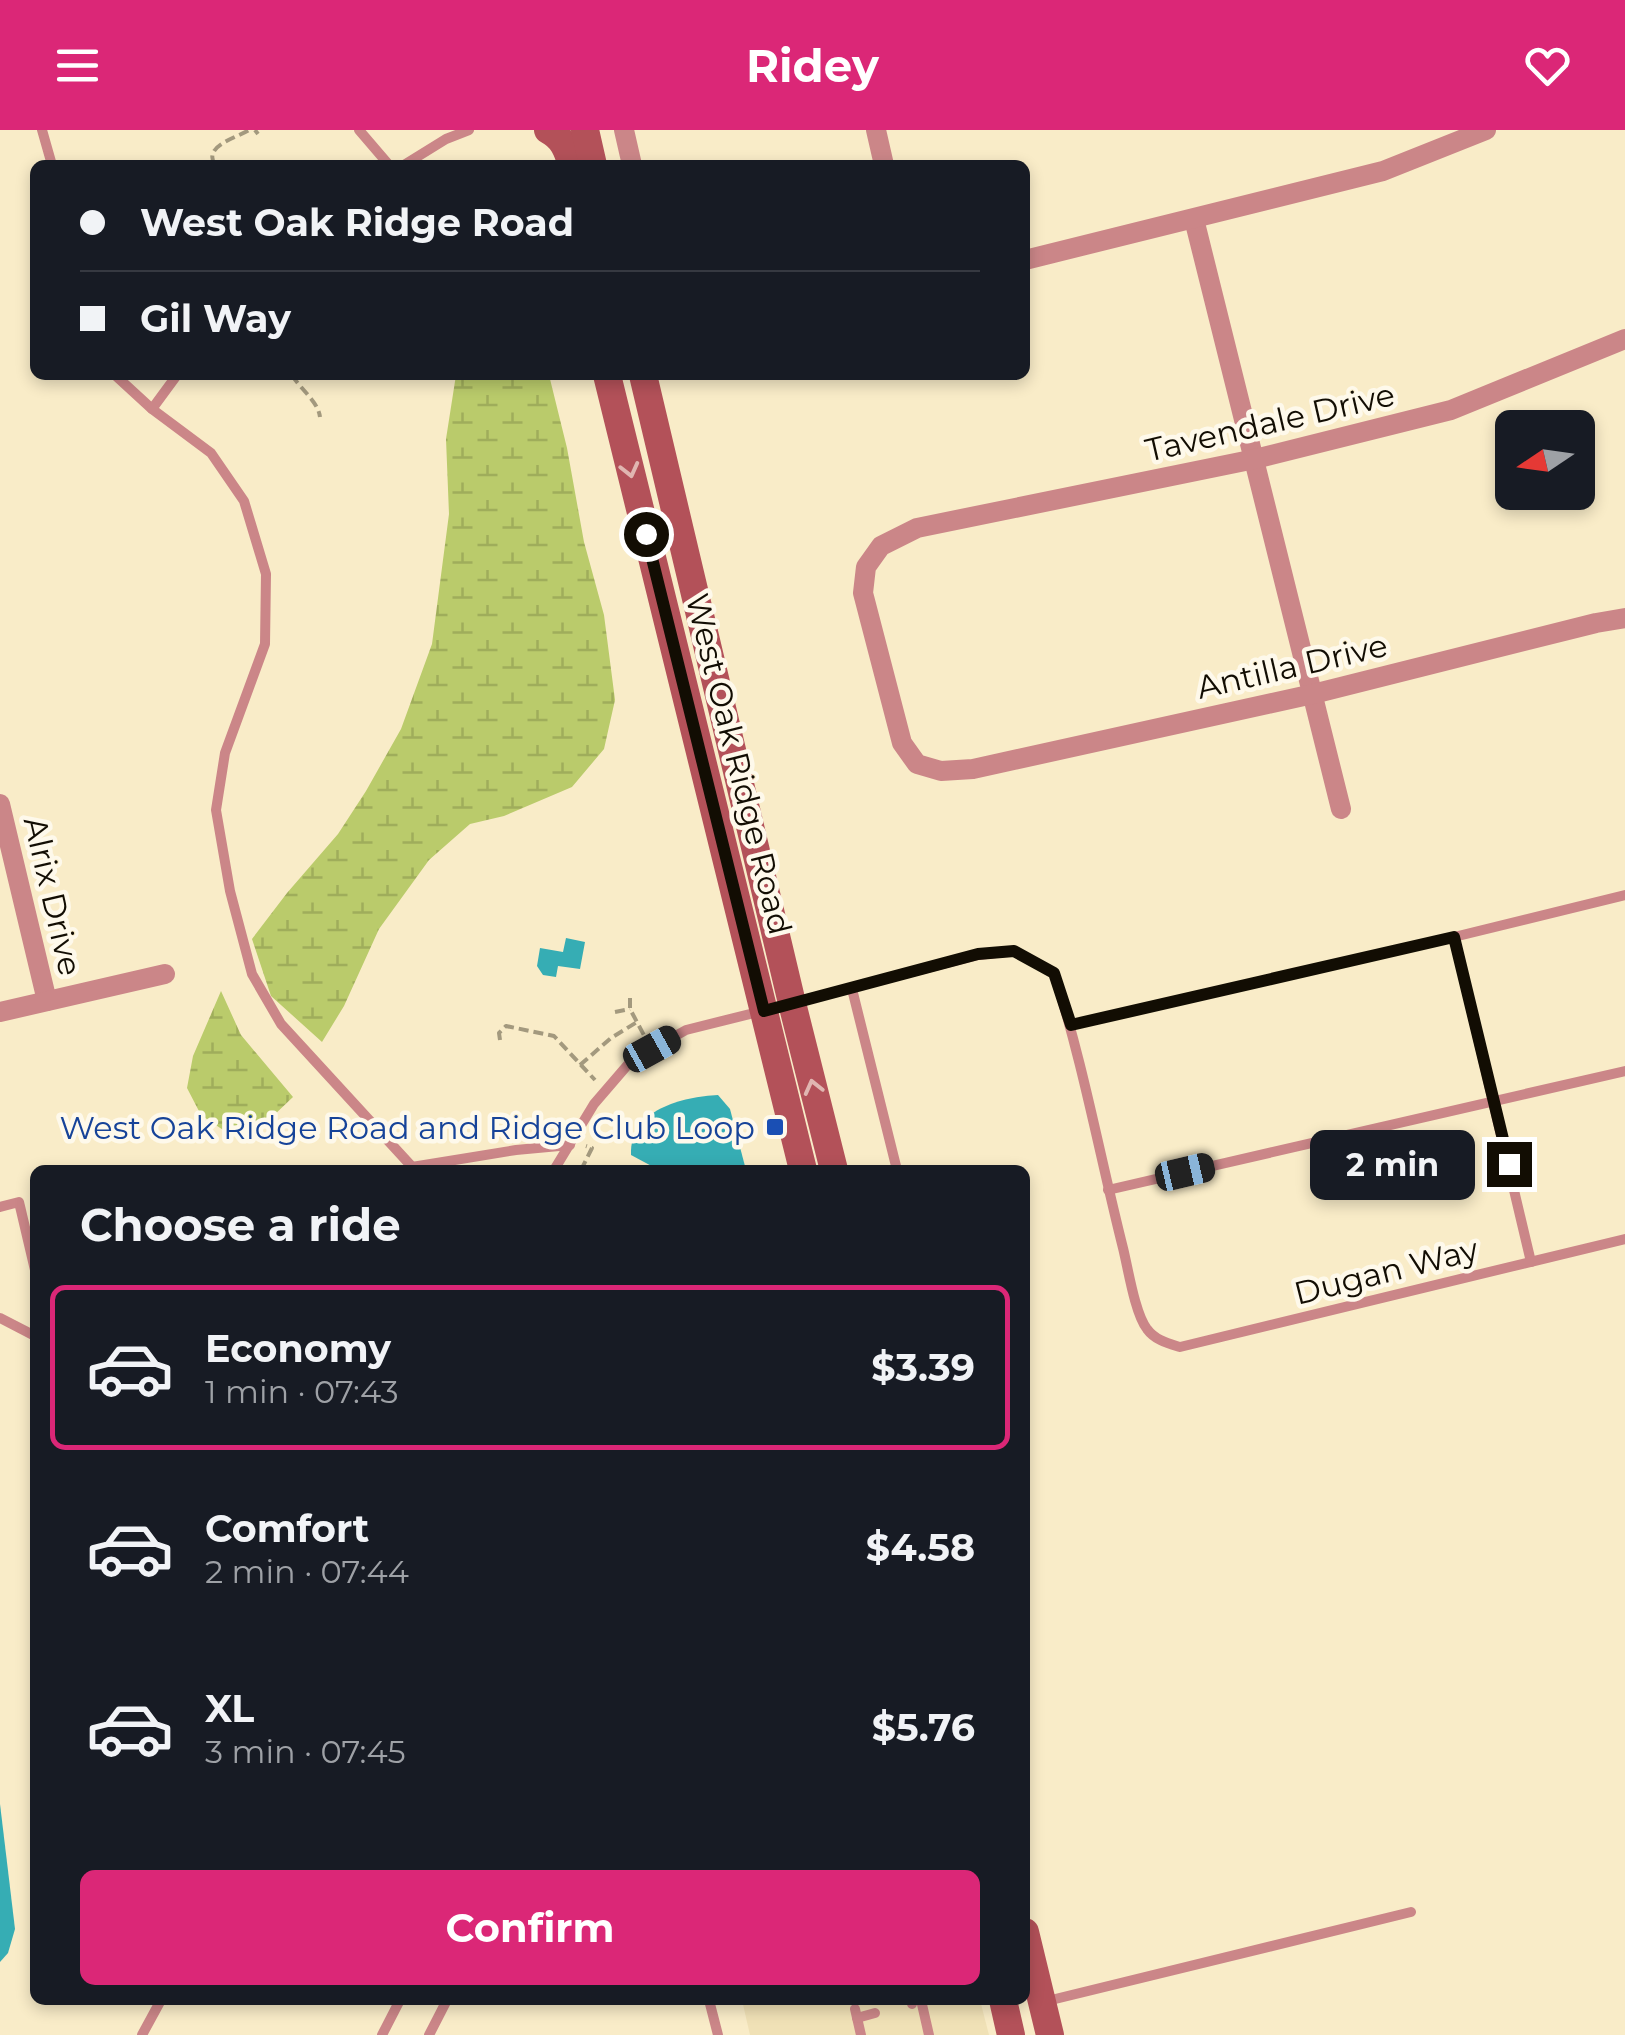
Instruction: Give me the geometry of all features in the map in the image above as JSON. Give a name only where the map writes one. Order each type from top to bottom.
[{"type":"street","points":[[548,130],[555,160]]},
{"type":"street","points":[[548,130],[564,143],[570,160]]},
{"type":"street","points":[[585,130],[592,160]]},
{"type":"street","points":[[624,130],[631,160]]},
{"type":"street","points":[[876,130],[883,160]]},
{"type":"street","points":[[1030,259],[1383,171],[1486,130]]},
{"type":"street","points":[[1194,219],[1341,808]]},
{"type":"street","name":"Tavendale Drive","points":[[917,528],[1255,459],[1451,410],[1625,339]]},
{"type":"street","name":"West Oak Ridge Road","points":[[607,380],[802,1165]]},
{"type":"street","name":"West Oak Ridge Road","points":[[644,380],[833,1165]]},
{"type":"street","name":"Antilla Drive","points":[[917,528],[881,546],[866,567],[862,593],[902,743],[917,764],[941,771],[972,769],[1313,694],[1625,618]]},
{"type":"street","name":"Alrix Drive","points":[[0,804],[47,1001]]},
{"type":"street","points":[[0,1012],[165,974]]},
{"type":"street","points":[[764,1011],[792,1003]]},
{"type":"street","points":[[1030,1953],[1050,2035]]},
{"type":"street","points":[[1004,2005],[1011,2035]]},
{"type":"lane","points":[[42,130],[51,160]]},
{"type":"lane","points":[[359,130],[385,160]]},
{"type":"lane","points":[[412,160],[469,130]]},
{"type":"lane","points":[[121,380],[152,409],[211,453],[244,501],[266,574],[265,644],[225,753],[216,810],[230,891],[252,974],[281,1024],[409,1165]]},
{"type":"lane","points":[[152,409],[173,380]]},
{"type":"lane","points":[[1071,1025],[1625,894]]},
{"type":"lane","points":[[1454,937],[1531,1262]]},
{"type":"lane","points":[[792,1003],[978,954],[1014,951],[1054,973],[1071,1025],[1108,1190],[1625,1071]]},
{"type":"lane","points":[[852,989],[896,1165]]},
{"type":"lane","points":[[557,1165],[594,1104],[631,1060],[686,1030],[764,1011]]},
{"type":"lane","points":[[435,1165],[572,1142]]},
{"type":"lane","name":"Dugan Way","points":[[1108,1190],[1145,1328],[1159,1340],[1180,1346],[1625,1240]]},
{"type":"lane","points":[[0,1207],[19,1202],[30,1249]]},
{"type":"lane","points":[[0,1318],[30,1333]]},
{"type":"lane","points":[[1042,2002],[1411,1912]]},
{"type":"lane","points":[[142,2035],[158,2005]]},
{"type":"lane","points":[[382,2035],[397,2005]]},
{"type":"lane","points":[[429,2035],[444,2005]]},
{"type":"lane","points":[[710,2005],[718,2035]]},
{"type":"lane","points":[[917,2005],[929,2035]]},
{"type":"lane","points":[[861,2035],[856,2013],[875,2013]]},
{"type":"path","points":[[212,160],[216,147],[254,131]]},
{"type":"path","points":[[296,380],[316,405],[320,417]]},
{"type":"path","points":[[630,998],[630,1010],[652,1049]]},
{"type":"path","points":[[616,1012],[630,1010]]},
{"type":"path","points":[[580,1065],[611,1038],[638,1022]]},
{"type":"path","points":[[500,1040],[499,1033],[506,1026],[554,1036],[606,1090]]},
{"type":"path","points":[[572,1142],[592,1148],[584,1165]]},
{"type":"shaded area","points":[[743,2005],[981,2005],[989,2035],[750,2035]]},
{"type":"green space","points":[[455,380],[550,380],[584,542],[604,615],[615,700],[604,749],[572,787],[504,816],[470,824],[429,860],[379,929],[344,1006],[322,1042],[271,996],[252,939],[338,834],[401,729],[432,644],[449,514],[446,439]]},
{"type":"green space","points":[[221,991],[241,1035],[293,1097],[250,1138],[229,1134],[201,1115],[187,1088],[193,1056]]},
{"type":"water","points":[[566,938],[585,942],[580,969],[558,966],[556,977],[543,975],[537,966],[540,948],[563,952]]},
{"type":"water","points":[[718,1095],[730,1109],[745,1165],[650,1165],[631,1155],[633,1139],[648,1116],[689,1099]]},
{"type":"water","points":[[0,1804],[15,1929],[8,1953],[0,1962]]},
{"type":"place","name":"West Oak Ridge Road and Ridge Club Loop","points":[[775,1127]]},
{"type":"route","points":[[646,534],[764,1011],[978,954],[1014,951],[1054,973],[1071,1025],[1454,937],[1509,1164]]}]
